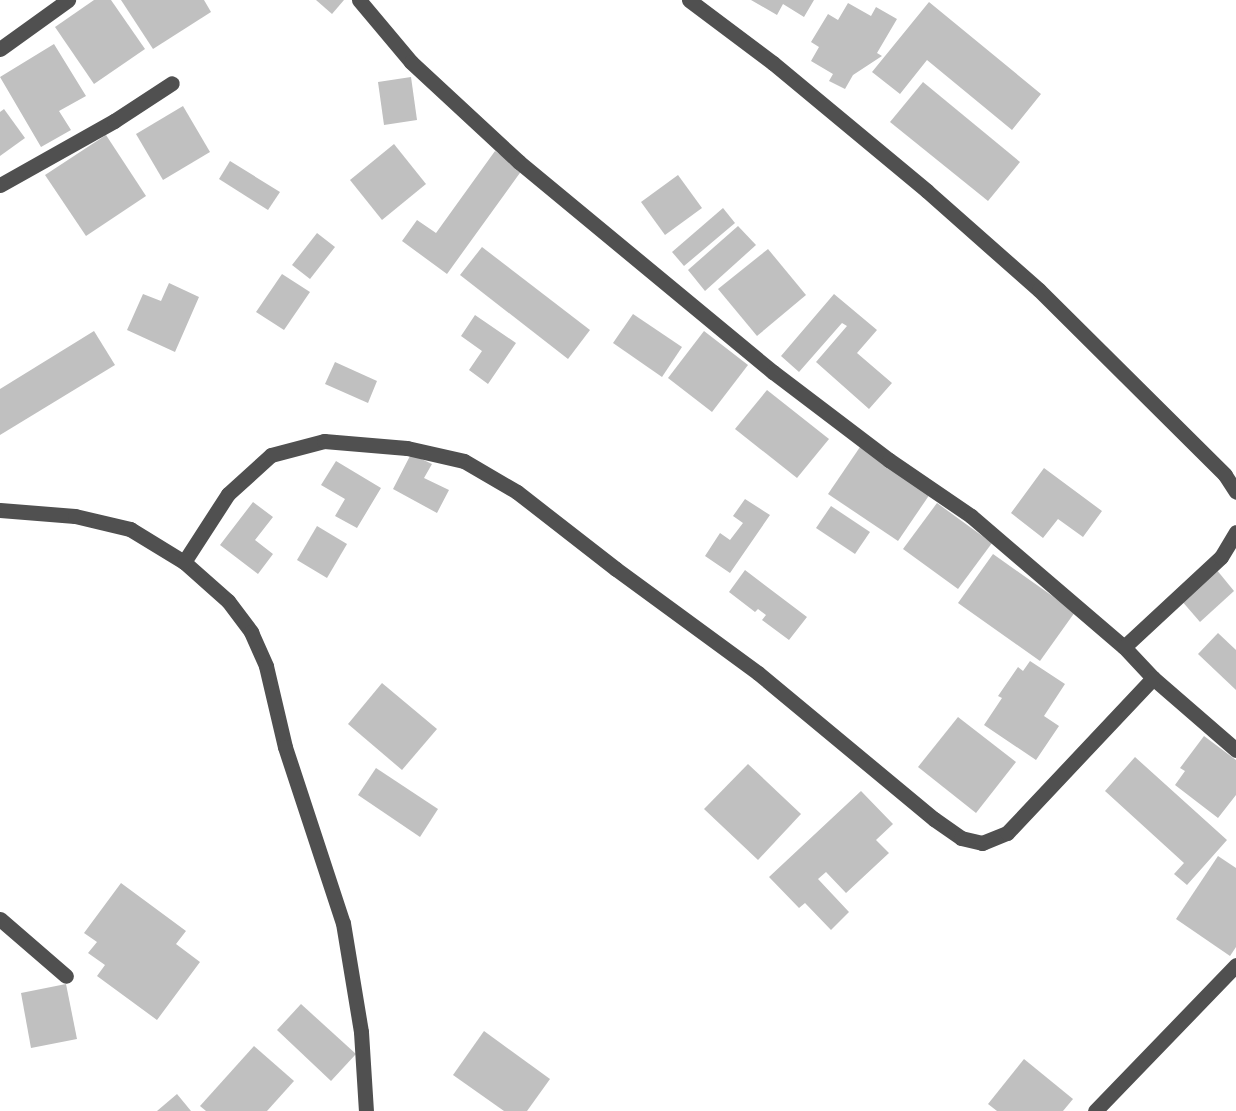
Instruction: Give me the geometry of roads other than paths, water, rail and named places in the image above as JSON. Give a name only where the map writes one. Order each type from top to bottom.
[{"type":"street","points":[[0,50],[68,0]]},
{"type":"street","points":[[359,0],[411,62],[519,162],[773,372],[889,459],[971,516],[1124,647],[1154,678],[1236,750]]},
{"type":"street","points":[[689,0],[773,63],[918,183],[1030,283],[1225,475],[1236,492]]},
{"type":"street","points":[[0,184],[114,121],[172,83]]},
{"type":"street","points":[[184,562],[228,494],[272,455],[324,441],[407,448],[464,461],[517,492],[758,673],[934,819],[961,838],[982,843],[1007,833],[1154,678]]},
{"type":"street","points":[[0,510],[75,516],[130,529],[184,562],[228,601],[252,632],[267,666],[285,747],[343,923],[361,1032],[366,1111]]},
{"type":"street","points":[[1124,647],[1221,557],[1236,532]]},
{"type":"street","points":[[0,919],[66,976]]},
{"type":"street","points":[[1095,1111],[1236,965]]}]
